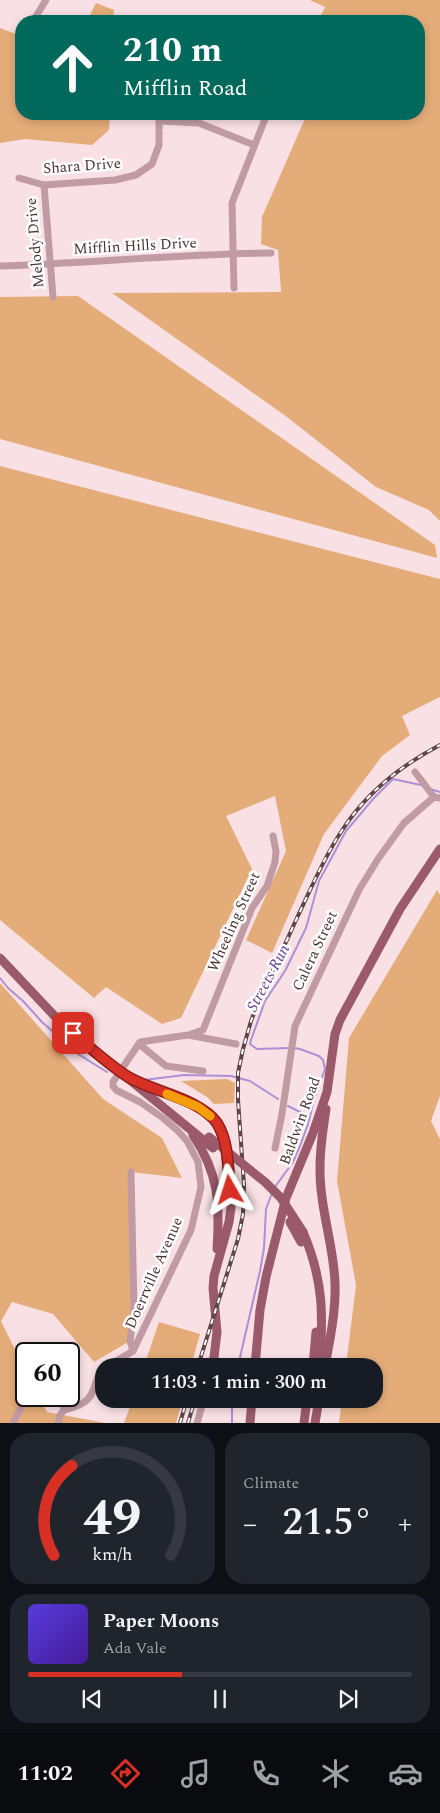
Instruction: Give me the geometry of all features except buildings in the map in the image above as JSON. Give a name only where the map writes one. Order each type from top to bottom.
[{"type":"main road","name":"Baldwin Road","points":[[256,1358],[262,1296],[278,1228],[286,1198],[327,1092],[335,1034],[340,1020],[400,909],[440,849]]},
{"type":"main road","points":[[0,958],[64,1026],[255,1181],[279,1205],[301,1242],[311,1270],[316,1299],[316,1332],[313,1358]]},
{"type":"main road","points":[[326,1358],[335,1308],[335,1284],[333,1254],[324,1209],[320,1169],[331,1072]]},
{"type":"main road","points":[[123,1073],[152,1088],[198,1107],[212,1118],[222,1132],[231,1208],[229,1222],[216,1262]]},
{"type":"main road","points":[[144,1090],[264,1182],[280,1198],[303,1232],[316,1267],[322,1302],[320,1358]]},
{"type":"main road","points":[[183,1124],[202,1150],[216,1185],[219,1212],[213,1288],[217,1332],[215,1358]]},
{"type":"main road","points":[[250,1423],[251,1408]]},
{"type":"main road","points":[[304,1423],[306,1408]]},
{"type":"main road","points":[[315,1423],[317,1408]]},
{"type":"street","points":[[37,15],[46,0]]},
{"type":"street","name":"Shara Drive","points":[[19,178],[44,185],[115,180],[136,175],[152,164],[158,145],[159,120]]},
{"type":"street","points":[[179,120],[199,123],[254,146]]},
{"type":"street","points":[[234,288],[232,203],[265,120]]},
{"type":"street","name":"Melody Drive","points":[[44,185],[53,297]]},
{"type":"street","name":"Mifflin Hills Drive","points":[[0,266],[271,253]]},
{"type":"street","points":[[415,772],[429,791],[437,798]]},
{"type":"street","name":"Calera Street","points":[[275,1148],[295,1026],[359,890],[378,859],[404,823],[437,798]]},
{"type":"street","name":"Wheeling Street","points":[[188,1035],[203,1030],[252,908],[266,886],[275,862],[276,851],[273,836]]},
{"type":"street","points":[[123,1073],[140,1042],[188,1035],[236,1044]]},
{"type":"street","points":[[138,1044],[166,1066],[203,1072]]},
{"type":"street","name":"Doerrville Avenue","points":[[122,1358],[134,1351],[191,1230],[200,1186],[198,1162],[187,1141],[163,1118],[140,1102],[116,1090],[113,1086],[113,1082],[123,1073]]},
{"type":"street","points":[[131,1172],[134,1310],[130,1340],[134,1351]]},
{"type":"street","points":[[58,1423],[60,1414],[64,1410],[76,1407],[89,1400],[95,1384]]},
{"type":"street","points":[[13,1423],[21,1407]]},
{"type":"street","points":[[197,1423],[201,1408]]},
{"type":"shaded area","points":[[310,0],[440,0],[440,521],[429,510],[376,487],[287,417],[112,293],[281,292],[278,250],[261,244],[262,217],[304,120],[425,120],[425,15],[321,15],[325,7]]},
{"type":"shaded area","points":[[96,3],[114,10],[114,15],[90,15]]},
{"type":"shaded area","points":[[0,28],[15,34],[15,120],[110,120],[109,130],[92,145],[25,139],[0,143]]},
{"type":"shaded area","points":[[78,296],[435,545],[437,558],[0,439],[0,297]]},
{"type":"shaded area","points":[[0,466],[440,579],[440,697],[402,716],[410,735],[382,756],[324,834],[272,953],[246,940],[286,851],[275,796],[226,816],[252,869],[181,1018],[162,1024],[106,987],[94,998],[0,920]]},
{"type":"shaded area","points":[[437,890],[440,895],[440,1096],[431,1121],[440,1139],[440,1423],[339,1423],[341,1408],[383,1408],[383,1358],[347,1358],[356,1285],[337,1181],[349,1038]]},
{"type":"shaded area","points":[[0,983],[103,1099],[162,1138],[182,1178],[131,1172],[134,1310],[130,1341],[101,1358],[95,1358],[94,1362],[80,1346],[80,1342],[77,1342],[53,1314],[12,1302],[1,1321],[15,1350],[15,1407],[44,1407],[47,1412],[105,1423],[0,1423]]},
{"type":"shaded area","points":[[227,1079],[235,1083],[234,1103],[214,1104],[207,1097],[181,1081]]},
{"type":"shaded area","points":[[159,1322],[200,1334],[193,1358],[147,1358]]},
{"type":"shaded area","points":[[130,1408],[180,1408],[176,1423],[124,1423]]},
{"type":"waterway","name":"Streets Run","points":[[289,1048],[257,1049],[250,1044],[265,1001],[285,971],[306,928],[319,881],[346,831],[393,779],[421,785]]},
{"type":"waterway","name":"Streets Run","points":[[430,789],[440,792]]},
{"type":"waterway","points":[[0,978],[42,1022],[78,1054],[107,1072]]},
{"type":"waterway","name":"Streets Run","points":[[275,1187],[293,1162],[300,1146],[325,1069],[323,1060],[319,1056],[294,1048]]},
{"type":"waterway","points":[[144,1080],[184,1075],[231,1076],[250,1081],[278,1099]]},
{"type":"waterway","points":[[288,1106],[310,1117]]},
{"type":"waterway","name":"Streets Run","points":[[240,1358],[260,1271],[264,1248],[266,1209],[272,1193]]},
{"type":"waterway","name":"Streets Run","points":[[232,1408],[232,1423]]},
{"type":"railway","points":[[201,1358],[238,1239],[243,1214],[244,1185],[238,1073],[251,1021],[317,875],[341,832],[361,805],[384,782],[411,762],[440,745]]},
{"type":"railway","points":[[180,1423],[184,1408]]},
{"type":"railway","points":[[188,1423],[192,1408]]},
{"type":"slow traffic","points":[[167,1094],[198,1107],[210,1116]]},
{"type":"route","points":[[73,1033],[127,1076],[198,1107],[216,1122],[222,1132],[224,1141],[230,1190]]}]
